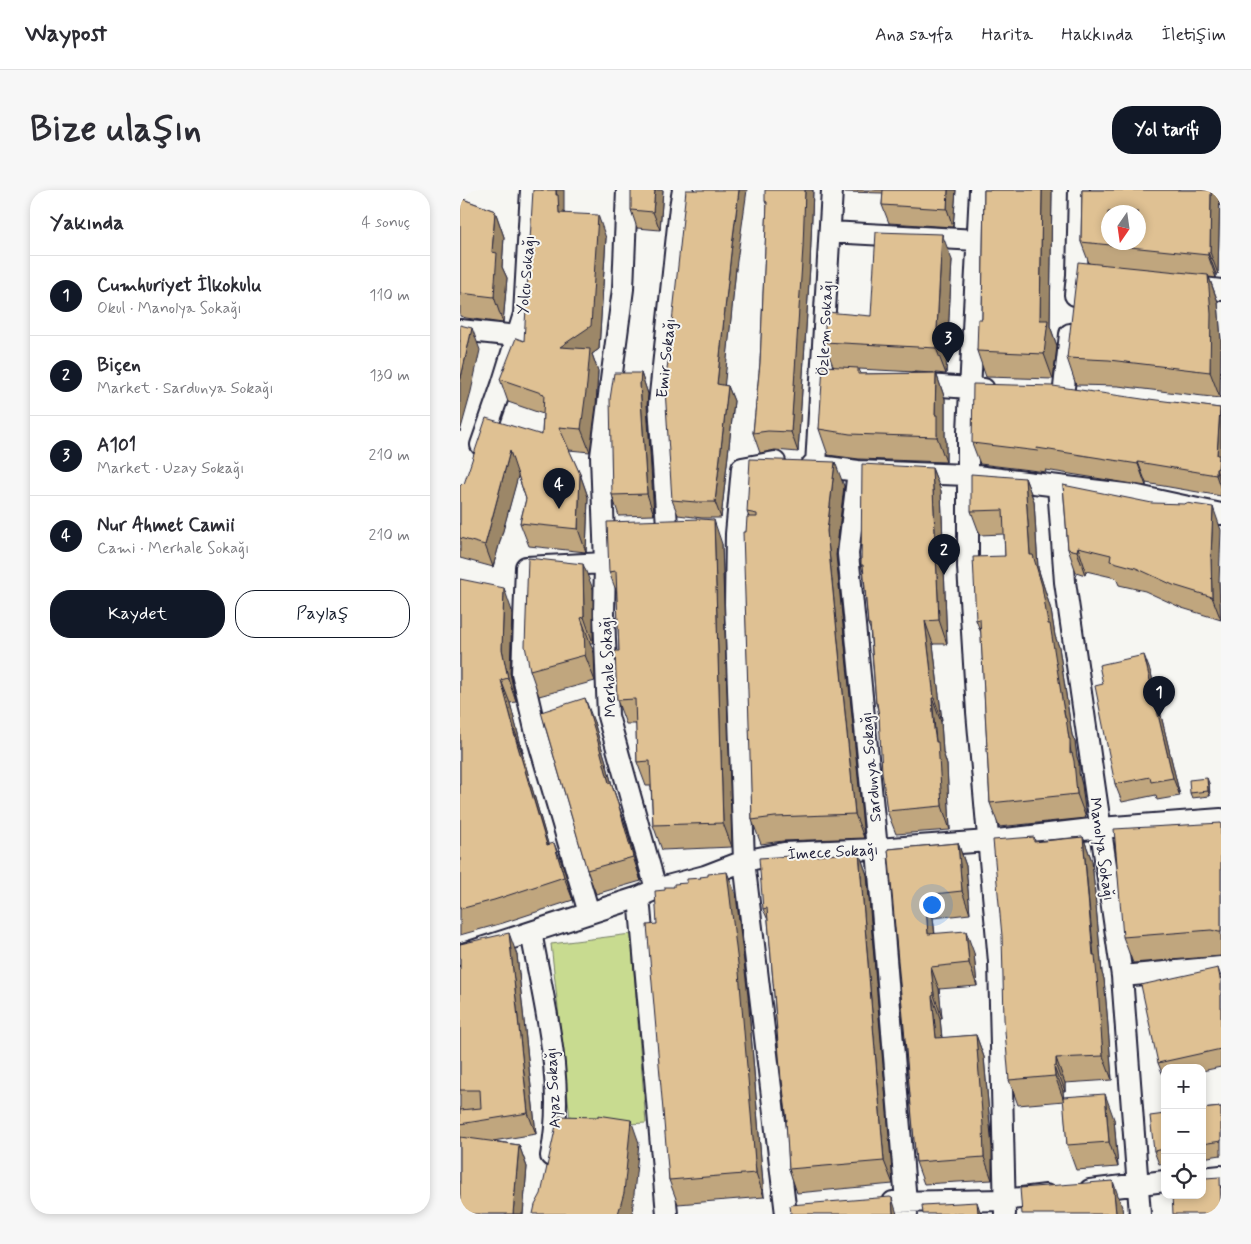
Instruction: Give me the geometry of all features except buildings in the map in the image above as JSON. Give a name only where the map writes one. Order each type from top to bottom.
[{"type":"street","name":"Yolcu Sokağı","points":[[473,465],[502,385],[524,314],[531,190]]},
{"type":"street","name":"Merhale Sokağı","points":[[627,190],[623,289],[601,456],[613,528],[606,563],[604,614],[608,716],[648,893],[667,1214]]},
{"type":"street","name":"Emir Sokağı","points":[[668,527],[659,404],[683,190]]},
{"type":"street","name":"Özlem Sokağı","points":[[816,465],[832,190]]},
{"type":"street","points":[[980,190],[970,387],[968,567],[999,962],[1005,1207]]},
{"type":"street","points":[[1063,396],[1087,276],[1079,190]]},
{"type":"street","points":[[830,232],[977,240]]},
{"type":"street","points":[[1163,284],[1221,290]]},
{"type":"street","points":[[460,330],[517,336]]},
{"type":"street","points":[[821,379],[841,380]]},
{"type":"street","points":[[891,383],[998,390]]},
{"type":"street","points":[[787,1213],[744,861],[735,604],[726,533],[742,468],[774,462],[858,471],[968,475],[1133,495],[1221,514]]},
{"type":"street","name":"Sardunya Sokağı","points":[[858,471],[848,554],[877,849],[906,1207]]},
{"type":"street","name":"Manolya Sokağı","points":[[1058,486],[1065,582],[1122,976],[1140,1214]]},
{"type":"street","points":[[589,913],[536,729],[522,673],[526,566],[606,563]]},
{"type":"street","name":"İmece Sokağı","points":[[460,955],[705,876],[744,861],[784,853],[988,841],[1100,828],[1221,819]]},
{"type":"street","name":"Ayaz Sokağı","points":[[530,932],[554,1062],[555,1134],[546,1178]]},
{"type":"street","points":[[1122,976],[1221,967]]},
{"type":"street","points":[[1206,1178],[1221,1176]]},
{"type":"street","points":[[878,1203],[906,1207],[1005,1207],[1066,1192],[1161,1182]]},
{"type":"green space","points":[[631,934],[646,1123],[571,1127],[551,944]]},
{"type":"place","name":"A101","points":[[948,363]]},
{"type":"place","name":"Nur Ahmet Camii","points":[[559,509]]},
{"type":"place","name":"Biçen","points":[[944,575]]},
{"type":"place","name":"Cumhuriyet İlkokulu","points":[[1159,717]]}]
